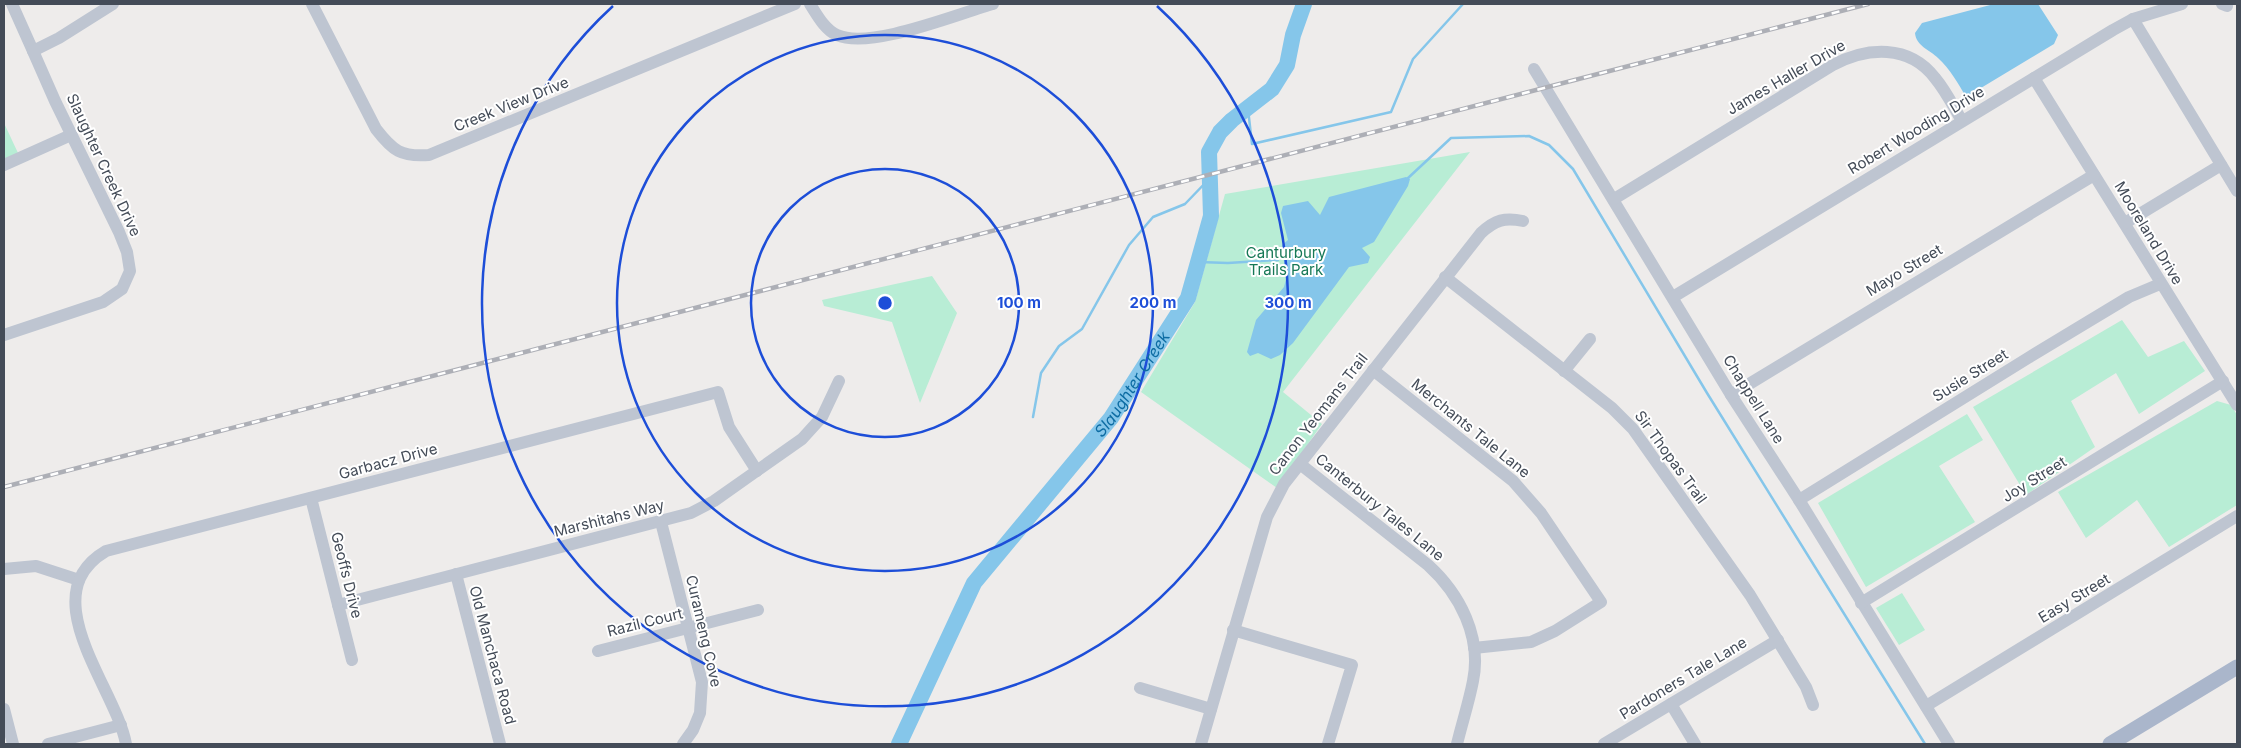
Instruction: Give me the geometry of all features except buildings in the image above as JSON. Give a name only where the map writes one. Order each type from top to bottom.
[{"type":"main road","points":[[2110,744],[2237,667]]},
{"type":"street","name":"Slaughter Creek Drive","points":[[4,335],[103,302],[122,288],[128,277],[129,261],[119,232],[71,135],[12,4]]},
{"type":"street","points":[[33,51],[58,38],[112,4]]},
{"type":"street","name":"Creek View Drive","points":[[312,4],[376,129],[388,145],[402,154],[416,156],[430,155],[795,4]]},
{"type":"street","points":[[810,4],[823,23],[836,35],[866,40],[993,4]]},
{"type":"street","name":"Robert Wooding Drive","points":[[1673,297],[2133,19],[2182,4]]},
{"type":"street","points":[[2133,19],[2237,191]]},
{"type":"street","name":"James Haller Drive","points":[[1614,199],[1833,65],[1856,54],[1880,51],[1913,59],[1926,67],[1935,77],[1962,121]]},
{"type":"street","name":"Chappell Lane","points":[[1534,69],[1731,395],[1799,500],[1949,744]]},
{"type":"street","name":"Mooreland Drive","points":[[2034,78],[2160,284],[2237,405]]},
{"type":"street","points":[[4,165],[71,135]]},
{"type":"street","points":[[2124,223],[2221,165]]},
{"type":"street","name":"Mayo Street","points":[[1731,395],[2094,175]]},
{"type":"street","name":"Canon Yeomans Trail","points":[[1201,744],[1267,517],[1284,484],[1489,226],[1508,218],[1523,221]]},
{"type":"street","name":"Sir Thopas Trail","points":[[1446,278],[1620,415],[1633,429],[1750,596],[1806,687],[1813,705]]},
{"type":"street","name":"Susie Street","points":[[1799,500],[2129,297],[2160,284]]},
{"type":"street","points":[[1564,371],[1590,339]]},
{"type":"street","name":"Merchants Tale Lane","points":[[1373,370],[1513,481],[1541,513],[1601,602],[1555,631],[1531,642],[1474,648]]},
{"type":"street","name":"Marshitahs Way","points":[[338,605],[662,522],[702,508],[758,471],[810,432],[828,406],[839,381]]},
{"type":"street","name":"Joy Street","points":[[1861,603],[2223,381]]},
{"type":"street","name":"Garbacz Drive","points":[[79,580],[94,559],[114,548],[718,392],[729,428],[758,471]]},
{"type":"street","name":"Canterbury Tales Lane","points":[[1300,464],[1437,573],[1460,603],[1466,616],[1474,648],[1474,679],[1457,744]]},
{"type":"street","name":"Geoffs Drive","points":[[311,498],[352,660]]},
{"type":"street","name":"Easy Street","points":[[1926,706],[2237,516]]},
{"type":"street","name":"Curameng Cove","points":[[662,522],[703,690],[698,721],[684,744]]},
{"type":"street","points":[[4,569],[36,566],[79,580],[75,606],[85,646],[122,724],[126,744]]},
{"type":"street","name":"Old Manchaca Road","points":[[456,574],[500,744]]},
{"type":"street","name":"Razil Court","points":[[598,651],[758,610]]},
{"type":"street","points":[[1233,630],[1352,665],[1328,744]]},
{"type":"street","name":"Pardoners Tale Lane","points":[[1604,744],[1778,640]]},
{"type":"street","points":[[1140,688],[1211,709]]},
{"type":"street","points":[[1671,704],[1695,744]]},
{"type":"street","points":[[4,709],[13,744]]},
{"type":"street","points":[[48,744],[122,724]]},
{"type":"green space","points":[[4,123],[18,153],[4,160]]},
{"type":"green space","name":"Canturbury Trails Park","points":[[1470,152],[1283,392],[1322,424],[1277,488],[1141,392],[1195,302],[1225,194]]},
{"type":"green space","points":[[932,276],[957,313],[920,403],[892,322],[824,306],[822,300]]},
{"type":"green space","points":[[2122,320],[2148,357],[2184,341],[2205,371],[2139,414],[2116,373],[2071,401],[2095,447],[2026,495],[1973,407]]},
{"type":"green space","points":[[2217,401],[2231,405],[2237,415],[2237,505],[2169,547],[2137,500],[2086,538],[2058,492]]},
{"type":"green space","points":[[1967,414],[1983,440],[1939,466],[1975,522],[1866,587],[1818,503]]},
{"type":"green space","points":[[1902,593],[1925,630],[1899,645],[1876,608]]},
{"type":"water","points":[[1994,4],[2038,4],[2058,35],[2054,44],[1966,97],[1946,67],[1935,55],[1921,45],[1915,33],[1922,23]]},
{"type":"water","points":[[1406,177],[1410,179],[1408,186],[1374,242],[1362,248],[1370,257],[1368,263],[1349,267],[1293,343],[1280,355],[1271,359],[1258,353],[1250,356],[1247,352],[1256,320],[1284,287],[1286,279],[1282,245],[1288,240],[1281,213],[1283,206],[1308,201],[1320,215],[1329,197]]},
{"type":"waterway","name":"Slaughter Creek","points":[[899,744],[974,583],[1111,418],[1188,298],[1211,216],[1209,152],[1220,132],[1232,120],[1272,89],[1287,65],[1293,35],[1304,4]]},
{"type":"waterway","points":[[1248,109],[1252,144],[1391,112],[1413,59],[1463,4]]},
{"type":"waterway","points":[[1407,179],[1451,138],[1529,136],[1549,145],[1573,169],[1707,393],[1925,744]]},
{"type":"waterway","points":[[1033,417],[1041,373],[1059,346],[1082,329],[1129,245],[1153,217],[1185,204],[1210,178]]},
{"type":"waterway","points":[[1199,262],[1228,263],[1278,260]]},
{"type":"railway","points":[[4,487],[1868,4]]}]
